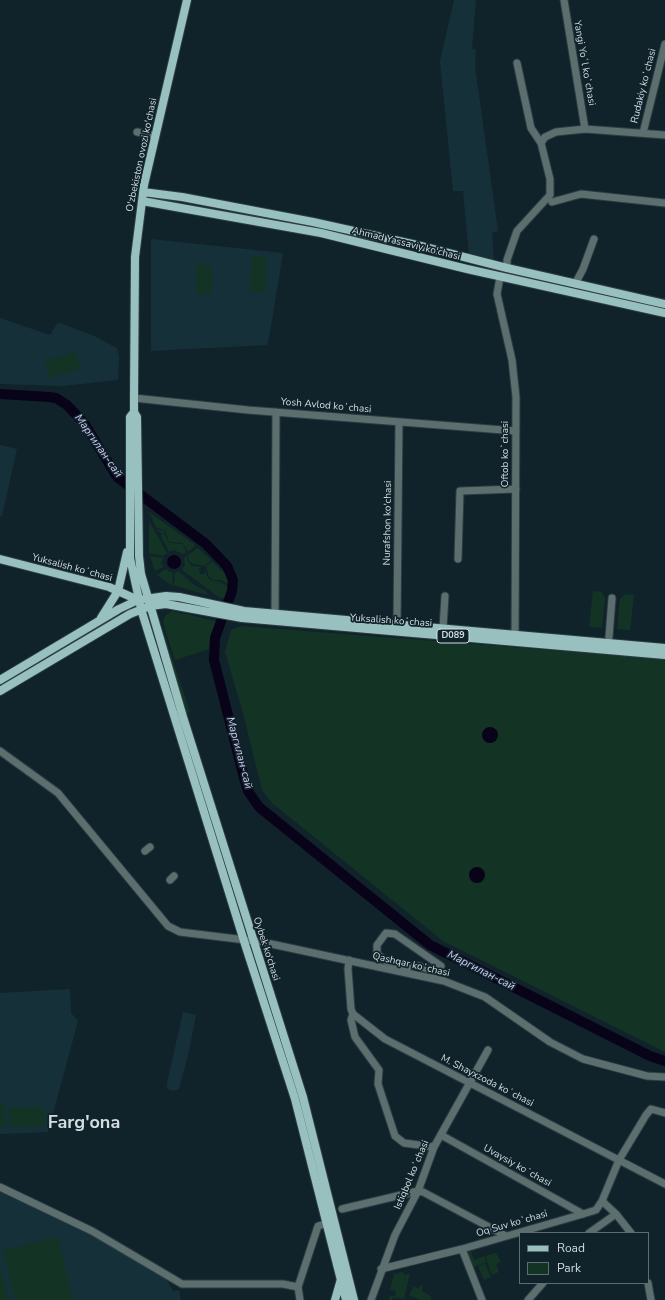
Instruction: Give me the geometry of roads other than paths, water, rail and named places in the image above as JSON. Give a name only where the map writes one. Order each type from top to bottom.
[{"type":"main road","name":"O'zbekiston ovozi ko'chasi","points":[[140,609],[133,576],[129,539],[137,417],[134,412],[135,257],[143,192],[187,0]]},
{"type":"main road","name":"Ahmad Yassaviy ko'chasi","points":[[143,192],[182,197],[313,222],[665,304]]},
{"type":"main road","name":"Ahmad Yassaviy ko'chasi","points":[[142,201],[321,233],[500,277],[665,313]]},
{"type":"main road","name":"O'zbekiston ovozi ko'chasi","points":[[134,478],[138,501],[139,556],[149,602]]},
{"type":"main road","points":[[99,621],[118,591],[123,576],[129,539]]},
{"type":"main road","name":"Yuksalish koʻchasi","points":[[0,559],[118,591],[138,600]]},
{"type":"main road","points":[[0,680],[99,621],[138,600],[149,602]]},
{"type":"main road","name":"Yuksalish koʻchasi","points":[[0,692],[140,609],[149,602],[178,604],[243,615],[665,648]]},
{"type":"main road","name":"Oybek ko‘chasi","points":[[149,602],[183,720],[303,1097],[354,1300]]},
{"type":"main road","name":"Oybek ko‘chasi","points":[[140,609],[295,1099],[328,1223],[346,1300]]},
{"type":"main road","name":"Yuksalish koʻchasi","points":[[243,615],[275,614],[443,628],[665,655]]},
{"type":"main road","points":[[335,1300],[341,1279]]},
{"type":"street","name":"Yangi Yoʻl koʻchasi","points":[[564,0],[585,129]]},
{"type":"street","name":"Rudakiy koʻchasi","points":[[643,133],[665,44]]},
{"type":"street","points":[[507,268],[507,260],[517,231],[550,195],[550,179],[541,143],[531,128],[517,63]]},
{"type":"street","points":[[541,143],[545,137],[556,132],[585,129],[665,135]]},
{"type":"street","points":[[137,132],[156,136]]},
{"type":"street","points":[[552,202],[586,194],[665,203]]},
{"type":"street","points":[[575,284],[583,269],[594,239]]},
{"type":"street","name":"Oftob koʻchasi","points":[[500,277],[497,294],[512,360],[516,397],[515,637]]},
{"type":"street","name":"Yosh Avlod koʻchasi","points":[[134,398],[276,412],[516,431]]},
{"type":"street","points":[[275,614],[276,412]]},
{"type":"street","name":"Nurafshon ko'chasi","points":[[397,624],[399,422]]},
{"type":"street","points":[[458,559],[460,491],[516,489]]},
{"type":"street","points":[[268,512],[276,511]]},
{"type":"street","points":[[443,628],[445,596]]},
{"type":"street","points":[[608,638],[612,598]]},
{"type":"street","name":"Qashqar koʻchasi","points":[[0,751],[58,793],[168,926],[180,932],[253,941],[406,970],[444,981],[485,997],[550,1042],[583,1060],[647,1076],[665,1076]]},
{"type":"street","points":[[386,933],[395,934],[441,966],[439,971],[436,972],[419,966],[406,970],[386,961],[377,954],[377,945],[386,933]]},
{"type":"street","points":[[349,960],[348,969],[351,1009],[353,1014],[351,1020],[355,1037],[378,1070],[378,1084],[395,1136],[404,1143],[434,1147]]},
{"type":"street","name":"M. Shayxzoda koʻchasi","points":[[353,1014],[385,1039],[665,1184]]},
{"type":"street","name":"Istiqbol koʻchasi","points":[[370,1300],[395,1235],[418,1192],[434,1147],[488,1050]]},
{"type":"street","points":[[630,1232],[616,1214],[602,1201],[619,1160],[649,1111],[655,1110],[665,1113]]},
{"type":"street","name":"Uvaysiy koʻchasi","points":[[441,1135],[583,1214]]},
{"type":"street","points":[[0,1187],[92,1231],[182,1284],[283,1284],[298,1287]]},
{"type":"street","points":[[342,1209],[418,1192],[424,1192],[506,1236]]},
{"type":"street","name":"Oq Suv koʻchasi","points":[[520,1232],[596,1210],[602,1201]]},
{"type":"street","points":[[590,1232],[616,1214]]},
{"type":"street","points":[[300,1300],[298,1287],[318,1226],[328,1223]]},
{"type":"street","name":"Oq Suv koʻchasi","points":[[381,1269],[462,1249],[519,1232]]},
{"type":"street","points":[[462,1249],[482,1300]]},
{"type":"street","points":[[528,1300],[542,1284]]},
{"type":"street","points":[[648,1284],[650,1300]]},
{"type":"waterway","name":"Маргилан-сай","points":[[0,394],[56,398],[67,405],[84,423],[117,477],[206,544],[227,566],[233,580],[232,591],[215,638],[214,660],[244,778],[248,791],[259,807],[430,945],[650,1056],[665,1061]]},
{"type":"district","name":"Farg'ona","points":[[84,1124]]}]
